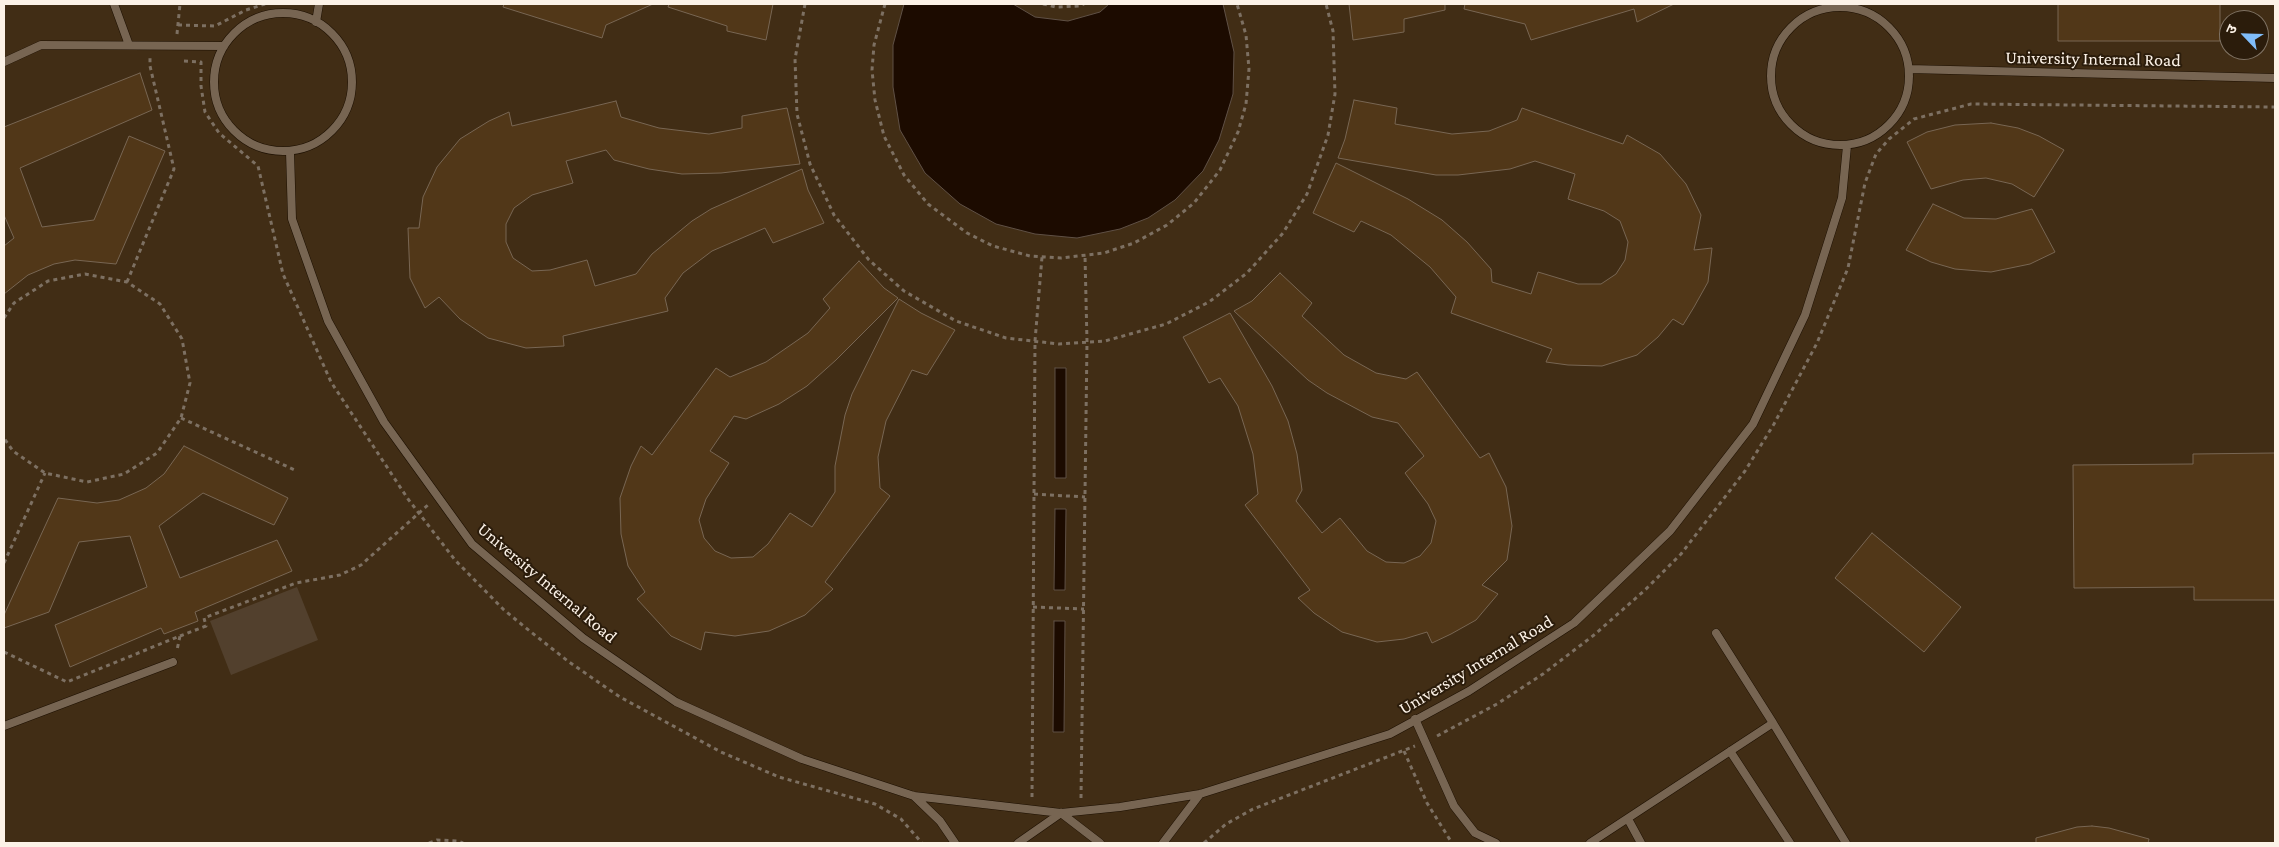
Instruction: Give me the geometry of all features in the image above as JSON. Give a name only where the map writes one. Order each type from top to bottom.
[{"type":"lane","points":[[114,4],[129,45]]},
{"type":"lane","points":[[316,22],[319,4]]},
{"type":"lane","points":[[1812,4],[1814,13]]},
{"type":"lane","points":[[1833,6],[1856,8],[1884,22],[1902,43],[1909,70],[1908,93],[1894,121],[1867,141],[1847,146],[1823,145],[1795,131],[1777,108],[1770,84],[1773,56],[1786,32],[1804,16],[1814,13],[1833,6]]},
{"type":"lane","points":[[276,12],[299,13],[328,28],[345,49],[353,75],[351,98],[337,126],[310,147],[290,152],[266,150],[238,136],[220,113],[213,89],[216,62],[224,46],[229,37],[247,22],[276,12]]},
{"type":"lane","points":[[4,62],[42,45],[224,46]]},
{"type":"lane","name":"University Internal Road","points":[[1909,70],[2275,78]]},
{"type":"lane","name":"University Internal Road","points":[[290,152],[292,219],[328,321],[384,422],[472,544],[583,638],[676,702],[802,759],[914,796],[1061,813],[1120,808],[1200,794],[1390,734],[1469,691],[1574,623],[1670,531],[1749,429],[1805,315],[1842,198],[1847,146]]},
{"type":"lane","points":[[1716,633],[1846,843]]},
{"type":"lane","points":[[4,726],[173,662]]},
{"type":"lane","points":[[1415,719],[1454,806],[1475,833],[1496,843]]},
{"type":"lane","points":[[1590,843],[1772,722]]},
{"type":"lane","points":[[1730,751],[1790,843]]},
{"type":"lane","points":[[1163,843],[1200,794]]},
{"type":"lane","name":"University Internal Road","points":[[914,796],[940,821],[954,843]]},
{"type":"lane","points":[[1018,843],[1061,813],[1100,843]]},
{"type":"lane","points":[[1628,819],[1641,843]]},
{"type":"path","points":[[175,45],[180,4]]},
{"type":"path","points":[[178,25],[215,26],[246,10],[265,4]]},
{"type":"path","points":[[804,4],[795,59],[798,114],[810,164],[834,215],[869,260],[904,292],[956,321],[1006,338],[1059,344],[1105,341],[1166,324],[1209,302],[1247,273],[1283,233],[1307,194],[1328,135],[1335,94],[1333,31],[1326,4]]},
{"type":"path","points":[[885,4],[874,45],[872,70],[874,100],[884,136],[904,175],[928,204],[966,233],[993,246],[1030,256],[1061,258],[1104,253],[1134,243],[1167,225],[1194,203],[1220,170],[1238,132],[1246,104],[1249,69],[1246,35],[1238,4]]},
{"type":"path","points":[[1044,4],[1056,7],[1084,4]]},
{"type":"path","points":[[127,282],[174,169],[150,66],[151,45]]},
{"type":"path","points":[[183,60],[201,62],[201,86],[205,112],[219,133],[258,166],[283,274],[331,382],[418,513],[455,560],[504,610],[569,662],[620,697],[721,752],[779,777],[875,804],[901,820],[922,843]]},
{"type":"path","points":[[1081,811],[1087,342],[1085,256]]},
{"type":"path","points":[[1032,810],[1035,341],[1042,257]]},
{"type":"path","points":[[4,318],[14,303],[48,281],[85,274],[127,282],[160,304],[182,339],[190,383],[181,418],[157,453],[124,474],[87,482],[45,473],[13,452],[4,438]]},
{"type":"path","points":[[181,418],[297,470]]},
{"type":"path","points":[[4,563],[45,473]]},
{"type":"path","points":[[1034,494],[1085,497]]},
{"type":"path","points":[[4,652],[67,682],[206,626],[204,618],[296,583],[340,575],[361,565],[438,496]]},
{"type":"path","points":[[1033,607],[1084,609]]},
{"type":"path","points":[[173,662],[180,636]]},
{"type":"path","points":[[1404,751],[1427,803],[1452,843]]},
{"type":"path","points":[[428,843],[436,840],[463,843]]},
{"type":"shaded area","points":[[4,4],[2275,4],[2275,843],[4,843]]},
{"type":"shaded area","points":[[904,4],[1013,4],[1035,17],[1068,21],[1100,12],[1109,4],[1223,4],[1234,52],[1233,94],[1219,140],[1203,171],[1175,200],[1148,218],[1120,229],[1077,238],[1035,234],[996,224],[960,204],[925,173],[900,130],[893,87],[893,45]]},
{"type":"shaded area","points":[[1055,368],[1066,368],[1066,478],[1055,478]]},
{"type":"shaded area","points":[[1055,509],[1066,509],[1065,590],[1054,590]]},
{"type":"shaded area","points":[[297,587],[318,640],[231,675],[210,621]]},
{"type":"shaded area","points":[[1054,621],[1065,621],[1064,732],[1053,732]]},
{"type":"building","points":[[504,4],[653,4],[606,25],[602,38],[503,7]]},
{"type":"building","points":[[669,4],[773,4],[766,40],[727,31],[727,26],[668,7]]},
{"type":"building","points":[[1349,4],[1445,4],[1445,10],[1404,19],[1404,32],[1353,40]]},
{"type":"building","points":[[1465,4],[1674,4],[1637,22],[1634,9],[1531,40],[1525,24],[1464,9]]},
{"type":"building","points":[[2058,4],[2220,4],[2219,41],[2058,41]]},
{"type":"building","points":[[140,73],[152,110],[20,168],[42,227],[94,220],[129,136],[165,151],[116,264],[75,260],[54,264],[28,275],[4,294],[4,246],[14,238],[4,215],[4,127]]},
{"type":"building","points":[[1354,100],[1397,108],[1395,124],[1452,134],[1489,131],[1517,120],[1522,108],[1623,144],[1627,135],[1660,154],[1686,184],[1701,215],[1694,250],[1712,248],[1708,282],[1683,325],[1673,319],[1658,337],[1637,355],[1602,366],[1568,365],[1546,362],[1552,349],[1451,313],[1456,297],[1430,267],[1391,235],[1361,221],[1354,232],[1313,213],[1336,163],[1408,199],[1442,220],[1467,242],[1491,269],[1492,282],[1531,294],[1538,272],[1578,284],[1601,284],[1616,274],[1625,260],[1628,242],[1620,221],[1604,211],[1568,199],[1575,174],[1535,161],[1510,169],[1458,175],[1436,175],[1338,158],[1345,139]]},
{"type":"building","points":[[616,101],[621,117],[659,128],[709,134],[742,128],[742,116],[787,108],[800,164],[721,173],[682,174],[649,169],[614,160],[606,150],[566,161],[573,183],[532,195],[514,208],[506,224],[506,242],[513,258],[532,271],[550,270],[587,260],[595,286],[636,274],[652,254],[692,221],[711,209],[802,169],[808,190],[824,223],[773,243],[765,228],[712,251],[683,273],[665,298],[668,311],[563,336],[564,346],[526,348],[488,338],[460,319],[439,297],[425,308],[410,278],[408,228],[419,228],[423,197],[437,167],[460,139],[489,121],[509,112],[512,126]]},
{"type":"building","points":[[1991,123],[2018,128],[2039,136],[2064,150],[2034,197],[2012,184],[1986,178],[1963,180],[1931,189],[1907,142],[1927,132],[1955,125]]},
{"type":"building","points":[[1933,204],[1964,218],[1996,219],[2032,209],[2055,252],[2030,264],[1991,272],[1955,269],[1931,262],[1906,250]]},
{"type":"building","points":[[859,261],[884,288],[898,298],[807,386],[779,404],[746,419],[734,416],[710,451],[729,463],[706,499],[699,520],[704,538],[715,551],[731,558],[753,557],[768,544],[790,513],[812,527],[835,492],[835,466],[845,415],[852,394],[899,299],[921,313],[955,330],[927,375],[912,370],[886,421],[878,457],[880,488],[890,496],[825,582],[833,589],[805,615],[769,631],[735,636],[705,632],[701,650],[671,636],[637,599],[645,592],[628,566],[621,534],[620,498],[631,466],[641,446],[652,455],[716,368],[730,377],[766,362],[808,333],[830,308],[823,299]]},
{"type":"building","points":[[1280,273],[1312,303],[1302,316],[1344,355],[1376,373],[1406,379],[1417,372],[1480,458],[1489,453],[1506,487],[1512,526],[1507,560],[1482,585],[1498,594],[1476,620],[1432,643],[1427,632],[1404,639],[1377,642],[1342,632],[1314,613],[1298,598],[1310,590],[1245,505],[1258,494],[1253,454],[1238,406],[1220,378],[1209,383],[1183,337],[1230,313],[1272,386],[1288,421],[1297,454],[1302,490],[1296,501],[1322,533],[1340,518],[1367,551],[1386,562],[1404,563],[1420,556],[1431,543],[1436,521],[1428,504],[1405,473],[1424,456],[1398,423],[1372,417],[1327,393],[1308,380],[1234,311],[1252,301]]},
{"type":"building","points":[[184,446],[288,498],[274,525],[203,493],[159,526],[180,578],[277,540],[292,571],[195,612],[198,621],[164,634],[161,628],[70,667],[55,625],[147,587],[130,536],[79,542],[49,612],[4,628],[4,615],[58,498],[97,503],[119,500],[146,488],[164,474]]},
{"type":"building","points":[[2275,453],[2275,600],[2194,600],[2194,587],[2074,588],[2073,465],[2193,464],[2193,454]]},
{"type":"building","points":[[1872,533],[1961,607],[1924,652],[1835,578]]},
{"type":"building","points":[[2077,827],[2109,828],[2149,839],[2148,843],[2036,843],[2036,838]]}]
